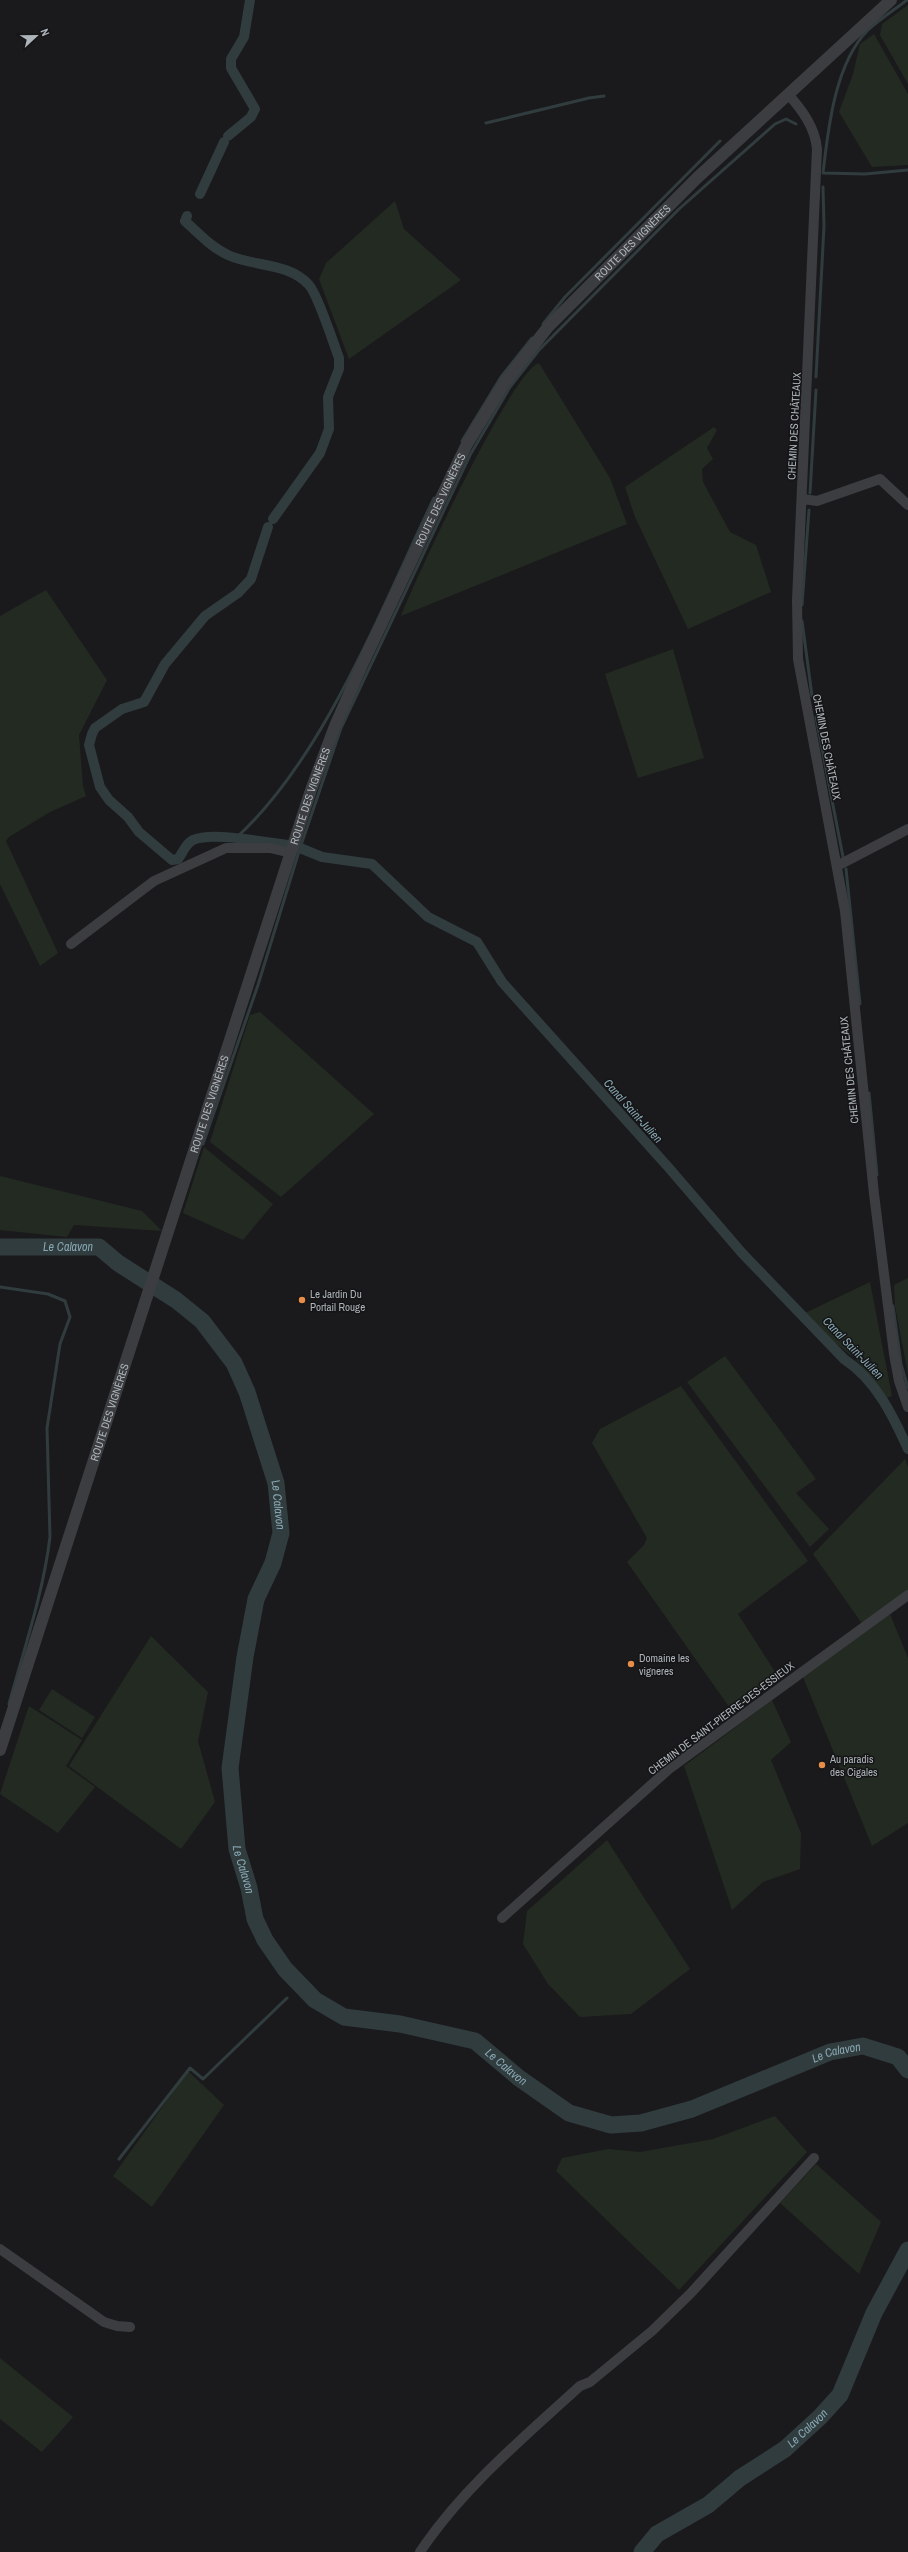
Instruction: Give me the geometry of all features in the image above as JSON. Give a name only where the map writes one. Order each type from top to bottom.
[{"type":"street","name":"ROUTE DES VIGNÈRES","points":[[0,1750],[293,848],[335,726],[362,665],[467,444],[505,382],[548,327],[697,178],[891,0]]},
{"type":"street","name":"CHEMIN DES CHÂTEAUX","points":[[788,94],[804,114],[811,126],[817,148],[803,499],[797,600],[798,659],[838,866],[845,911],[874,1194],[894,1354],[899,1381],[908,1407]]},
{"type":"street","points":[[803,499],[816,501],[880,479],[908,505]]},
{"type":"street","points":[[838,866],[908,829]]},
{"type":"street","points":[[72,944],[154,881],[226,848],[293,848]]},
{"type":"street","name":"CHEMIN DE SAINT-PIERRE-DES-ESSIEUX","points":[[502,1918],[669,1770],[908,1595]]},
{"type":"street","points":[[420,2552],[452,2511],[483,2479],[580,2386],[590,2382],[652,2331],[690,2293],[814,2158]]},
{"type":"street","points":[[0,2249],[104,2322],[117,2326],[130,2327]]},
{"type":"shaded area","points":[[908,5],[908,84],[880,35],[882,24]]},
{"type":"shaded area","points":[[874,34],[908,94],[908,165],[872,167],[839,112],[853,74],[860,44]]},
{"type":"shaded area","points":[[395,201],[404,229],[461,280],[349,359],[319,279],[326,263]]},
{"type":"shaded area","points":[[539,363],[610,478],[627,524],[401,616],[443,523],[487,438],[508,401],[526,375]]},
{"type":"shaded area","points":[[714,427],[717,430],[707,448],[713,459],[702,469],[703,482],[730,532],[756,545],[771,592],[688,629],[635,517],[625,487]]},
{"type":"shaded area","points":[[46,590],[107,680],[79,735],[83,786],[86,796],[50,812],[9,837],[6,841],[58,953],[40,966],[0,884],[0,616]]},
{"type":"shaded area","points":[[673,649],[704,758],[638,778],[605,674]]},
{"type":"shaded area","points":[[260,1012],[374,1114],[281,1197],[210,1142],[250,1015]]},
{"type":"shaded area","points":[[204,1147],[273,1204],[243,1240],[183,1213]]},
{"type":"shaded area","points":[[0,1176],[142,1211],[162,1231],[74,1225],[67,1237],[0,1230]]},
{"type":"shaded area","points":[[908,1278],[908,1374],[895,1306],[894,1285]]},
{"type":"shaded area","points":[[870,1282],[892,1396],[886,1398],[855,1358],[828,1338],[805,1313]]},
{"type":"shaded area","points":[[725,1356],[816,1479],[796,1493],[829,1529],[810,1547],[687,1382]]},
{"type":"shaded area","points":[[681,1386],[808,1561],[738,1614],[779,1678],[732,1711],[627,1562],[644,1545],[647,1538],[592,1443],[600,1429]]},
{"type":"shaded area","points":[[905,1459],[908,1467],[908,1591],[863,1625],[813,1554]]},
{"type":"shaded area","points":[[890,1614],[908,1658],[908,1823],[872,1846],[803,1677]]},
{"type":"shaded area","points":[[151,1636],[208,1692],[198,1741],[215,1802],[181,1849],[69,1766]]},
{"type":"shaded area","points":[[52,1689],[95,1717],[82,1738],[39,1710]]},
{"type":"shaded area","points":[[772,1700],[791,1742],[771,1760],[801,1833],[800,1869],[763,1882],[732,1910],[684,1766]]},
{"type":"shaded area","points":[[29,1706],[82,1740],[66,1766],[95,1787],[58,1833],[0,1794]]},
{"type":"shaded area","points":[[607,1840],[690,1969],[631,2014],[580,2017],[548,1984],[523,1944],[527,1911]]},
{"type":"shaded area","points":[[188,2071],[224,2105],[152,2207],[113,2176]]},
{"type":"shaded area","points":[[775,2116],[807,2152],[679,2290],[556,2171],[562,2158],[608,2149],[640,2152],[713,2139]]},
{"type":"shaded area","points":[[816,2164],[881,2222],[859,2274],[780,2203]]},
{"type":"shaded area","points":[[0,2358],[73,2417],[42,2452],[0,2419]]},
{"type":"waterway","name":"Canal Saint-Julien","points":[[228,136],[251,117],[255,109],[231,68],[231,59],[244,37],[250,0]]},
{"type":"waterway","points":[[907,0],[868,30],[857,44],[848,60],[835,97],[823,173],[865,174],[908,170]]},
{"type":"waterway","points":[[486,123],[589,98],[604,96]]},
{"type":"waterway","points":[[203,1144],[258,985],[300,848],[341,728],[470,455],[510,387],[539,350],[679,209],[775,124],[786,119],[796,124]]},
{"type":"waterway","points":[[543,324],[565,297],[720,141]]},
{"type":"waterway","name":"Canal Saint-Julien","points":[[200,194],[224,142]]},
{"type":"waterway","points":[[816,377],[824,226],[823,187]]},
{"type":"waterway","name":"Canal Saint-Julien","points":[[187,216],[185,221],[205,240],[222,252],[238,259],[291,272],[309,285],[313,290],[321,308],[339,358],[339,369],[328,397],[329,429],[320,453],[273,519]]},
{"type":"waterway","points":[[462,441],[501,377],[532,338]]},
{"type":"waterway","points":[[810,493],[816,390]]},
{"type":"waterway","points":[[236,838],[268,805],[297,766],[324,723],[372,632],[434,498]]},
{"type":"waterway","points":[[802,605],[809,510]]},
{"type":"waterway","name":"Canal Saint-Julien","points":[[268,527],[251,579],[238,593],[205,616],[165,664],[144,702],[122,709],[95,728],[89,745],[100,787],[109,800],[128,817],[139,832],[172,860],[178,859],[190,842],[202,838],[240,838],[289,845]]},
{"type":"waterway","points":[[802,621],[812,696]]},
{"type":"waterway","points":[[816,717],[843,857]]},
{"type":"waterway","name":"Canal Saint-Julien","points":[[300,848],[322,857],[372,864],[428,917],[477,942],[502,982],[669,1168],[742,1253],[844,1359],[865,1377],[890,1412],[908,1449]]},
{"type":"waterway","points":[[846,869],[860,1004]]},
{"type":"waterway","points":[[869,1093],[877,1175]]},
{"type":"waterway","name":"Le Calavon","points":[[0,1247],[99,1247],[118,1263],[176,1300],[202,1321],[234,1363],[247,1392],[276,1483],[281,1533],[273,1563],[256,1599],[245,1657],[230,1768],[237,1849],[249,1888],[255,1919],[265,1940],[285,1969],[315,2000],[344,2017],[400,2024],[475,2041],[519,2078],[569,2113],[611,2125],[641,2123],[692,2109],[830,2052],[863,2046],[898,2057],[908,2070]]},
{"type":"waterway","points":[[0,1287],[48,1294],[65,1301],[70,1317],[60,1344],[47,1428],[50,1537],[47,1558],[43,1579],[9,1704]]},
{"type":"waterway","points":[[893,1306],[901,1364],[908,1388]]},
{"type":"waterway","points":[[119,2159],[190,2068],[203,2079],[287,1998]]},
{"type":"waterway","name":"Le Calavon","points":[[642,2552],[657,2534],[708,2505],[740,2478],[785,2449],[820,2417],[840,2395],[874,2313],[908,2250]]},
{"type":"place","name":"Le Jardin Du Portail Rouge","points":[[302,1300]]},
{"type":"place","name":"Domaine les vigneres","points":[[631,1664]]},
{"type":"place","name":"Au paradis des Cigales","points":[[822,1765]]}]
